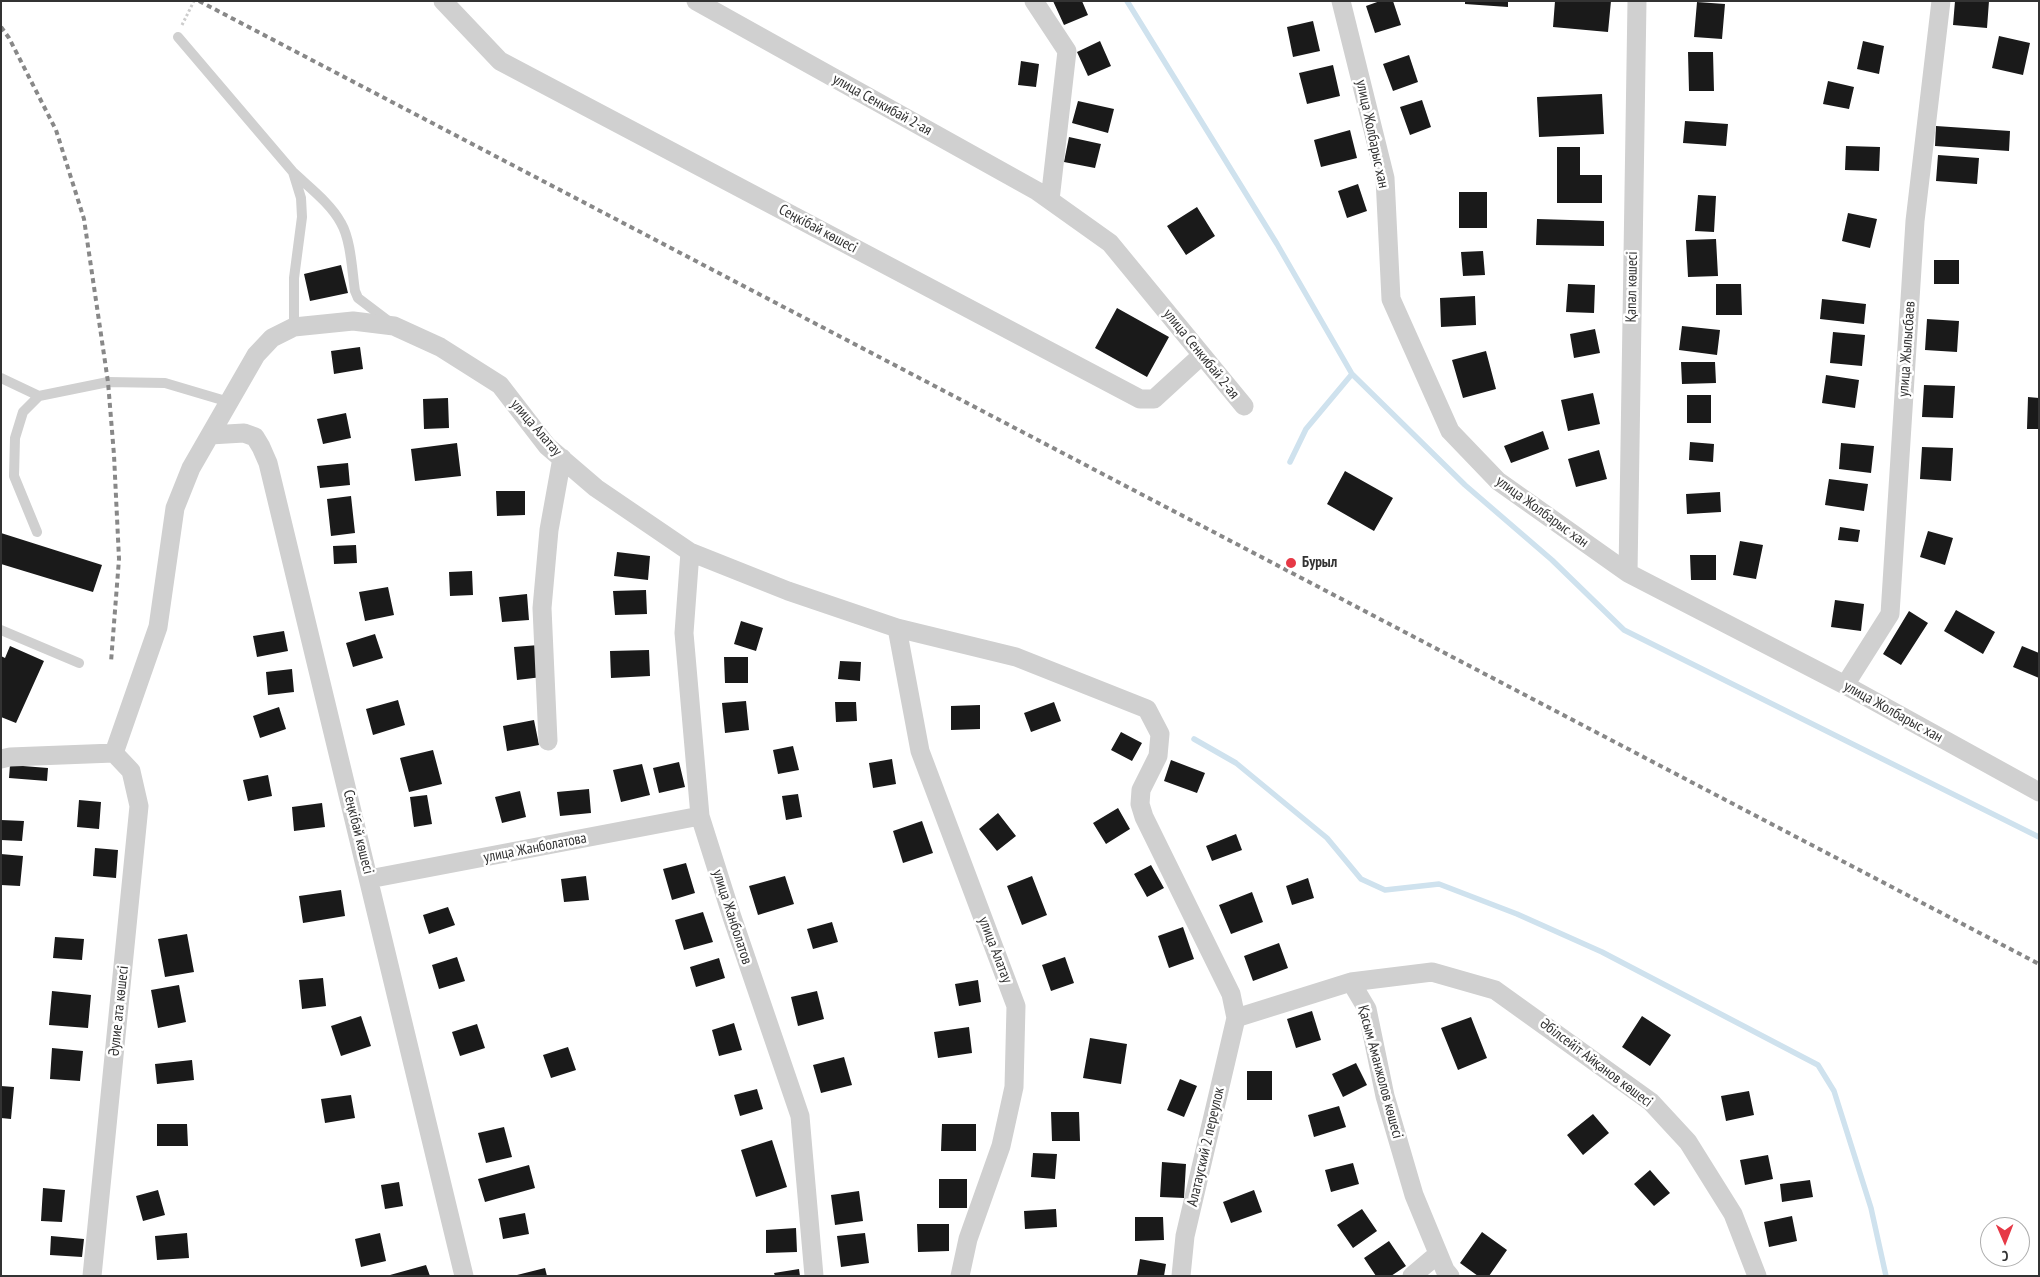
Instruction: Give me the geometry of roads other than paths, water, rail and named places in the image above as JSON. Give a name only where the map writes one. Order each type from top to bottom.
[{"type":"street","name":"Сеңкібай көшесі","points":[[443,1],[500,61],[1140,399],[1154,399],[1202,355]]},
{"type":"street","name":"улица Сенкибай 2-ая","points":[[696,1],[716,6],[1037,191],[1110,243],[1244,406]]},
{"type":"street","points":[[1034,1],[1067,51],[1050,200]]},
{"type":"street","name":"улица Жолбарыс хан","points":[[1341,1],[1385,178],[1391,300],[1450,431],[1498,481],[1628,573],[1845,684],[2039,792]]},
{"type":"street","name":"Қапал көшесі","points":[[1628,573],[1637,1]]},
{"type":"street","name":"улица Жылысбаев","points":[[1845,684],[1890,614],[1915,221],[1941,1]]},
{"type":"street","name":"улица Алатау","points":[[114,754],[158,627],[175,508],[191,468],[256,355],[272,338],[294,327],[353,321],[394,326],[440,347],[500,385],[547,446],[596,488],[690,552],[788,591],[897,628],[1016,657],[1147,709],[1160,734],[1158,756],[1141,790],[1140,804],[1144,817],[1231,994],[1236,1018]]},
{"type":"street","name":"Сеңкібай көшесі","points":[[210,435],[244,433],[255,437],[262,446],[268,463],[464,1276]]},
{"type":"street","points":[[548,741],[542,608],[550,530],[562,458]]},
{"type":"street","name":"улица Жанболатов","points":[[690,552],[684,633],[700,816],[732,917],[800,1116],[814,1276]]},
{"type":"street","name":"улица Алатау","points":[[897,628],[920,751],[1016,1006],[1014,1087],[1001,1146],[968,1239],[960,1276]]},
{"type":"street","points":[[1,759],[10,757],[114,754]]},
{"type":"street","name":"Әулие ата көшесі","points":[[92,1276],[139,806],[131,771],[114,754]]},
{"type":"street","name":"улица Жанболатова","points":[[370,880],[700,816]]},
{"type":"street","name":"Әбілсейіт Айқанов көшесі","points":[[1351,982],[1432,972],[1496,990],[1652,1102],[1688,1142],[1733,1214],[1757,1276]]},
{"type":"street","points":[[1236,1018],[1351,982]]},
{"type":"street","name":"Қасым Аманжолов көшесі","points":[[1351,982],[1367,1009],[1385,1096],[1414,1195],[1445,1270],[1450,1276]]},
{"type":"street","name":"Алатауский 2 переулок","points":[[1181,1276],[1184,1236],[1236,1018]]},
{"type":"street","points":[[1412,1276],[1438,1254]]},
{"type":"lane","points":[[178,37],[293,172],[333,211],[342,224],[346,237],[355,291],[358,298],[394,326]]},
{"type":"lane","points":[[293,172],[301,198],[302,217],[294,278],[294,327]]},
{"type":"lane","points":[[1,378],[39,396]]},
{"type":"lane","points":[[37,532],[14,476],[15,438],[23,412],[39,396],[108,382],[165,383],[229,402]]},
{"type":"lane","points":[[1,630],[79,663]]},
{"type":"waterway","points":[[1127,1],[1277,244],[1352,374],[1465,485],[1552,560],[1624,630],[2039,837]]},
{"type":"waterway","points":[[1290,462],[1306,429],[1352,374]]},
{"type":"waterway","points":[[1194,739],[1236,763],[1327,838],[1361,879],[1385,890],[1439,884],[1517,914],[1602,952],[1818,1065],[1834,1091],[1871,1208],[1886,1276]]},
{"type":"railway","points":[[199,1],[2039,964]]},
{"type":"railway","points":[[1,27],[9,38],[56,130],[84,219],[108,382],[114,455],[119,559],[111,662]]},
{"type":"place","name":"Бурыл","points":[[1291,563]]}]
